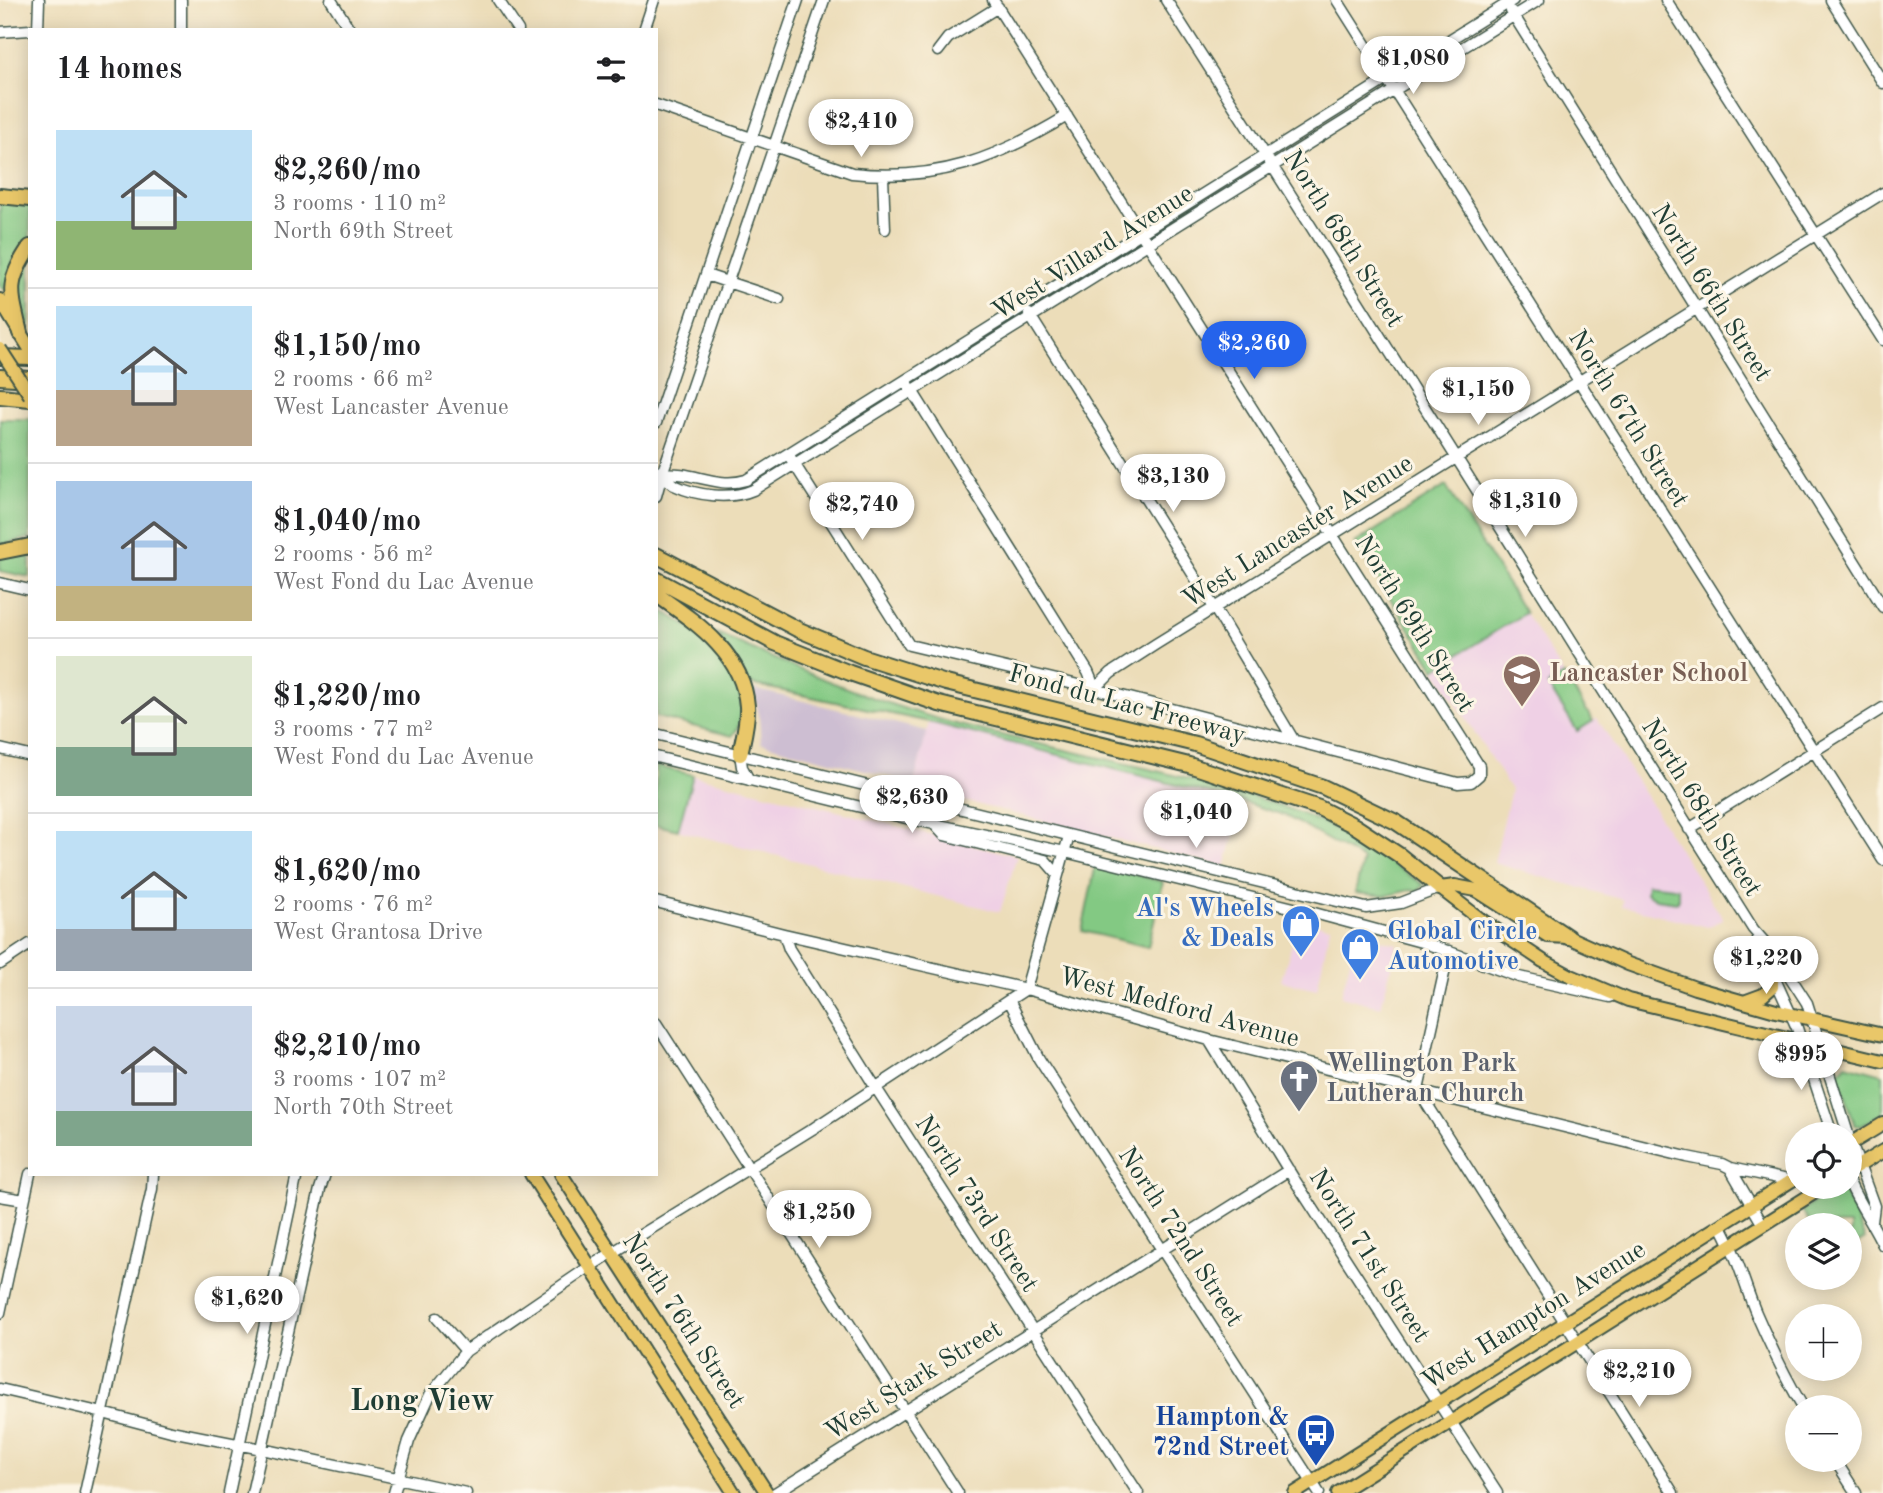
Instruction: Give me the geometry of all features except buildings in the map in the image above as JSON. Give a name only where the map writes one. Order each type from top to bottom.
[{"type":"highway","points":[[0,196],[28,199]]},
{"type":"highway","points":[[20,333],[11,286],[18,264],[28,250]]},
{"type":"highway","points":[[0,356],[28,358]]},
{"type":"highway","points":[[0,377],[28,379]]},
{"type":"highway","points":[[4,397],[28,397]]},
{"type":"highway","points":[[0,552],[28,546]]},
{"type":"highway","name":"Fond du Lac Freeway","points":[[658,556],[797,629],[864,657],[946,683],[1195,744],[1323,787],[1396,822],[1568,937]]},
{"type":"highway","name":"Fond du Lac Freeway","points":[[658,580],[775,643],[926,700],[1189,765],[1319,807],[1355,826],[1399,855],[1440,888]]},
{"type":"highway","points":[[658,595],[707,632],[724,651],[737,674],[747,707],[740,754]]},
{"type":"main road","points":[[0,300],[28,346]]},
{"type":"main road","points":[[0,349],[28,394]]},
{"type":"main road","points":[[1440,888],[1455,886],[1476,890],[1537,931],[1558,938],[1568,937],[1659,975],[1744,1002],[1883,1035]]},
{"type":"main road","points":[[1440,888],[1543,961],[1628,1000],[1883,1061]]},
{"type":"main road","points":[[1744,1002],[1763,995],[1772,987],[1768,965]]},
{"type":"main road","points":[[1862,1134],[1883,1124]]},
{"type":"main road","points":[[1862,1163],[1883,1151]]},
{"type":"main road","name":"North 76th Street","points":[[532,1176],[734,1493]]},
{"type":"main road","name":"North 76th Street","points":[[562,1176],[767,1493]]},
{"type":"main road","name":"West Hampton Avenue","points":[[1295,1493],[1316,1487],[1438,1402],[1785,1185]]},
{"type":"main road","name":"West Hampton Avenue","points":[[1338,1493],[1804,1199]]},
{"type":"street","points":[[38,28],[39,0]]},
{"type":"street","points":[[181,0],[181,28]]},
{"type":"street","points":[[331,0],[350,28]]},
{"type":"street","points":[[498,0],[517,28]]},
{"type":"street","points":[[645,28],[654,0]]},
{"type":"street","points":[[658,417],[798,0]]},
{"type":"street","points":[[659,472],[728,283],[824,0]]},
{"type":"street","name":"North 68th Street","points":[[1166,0],[1753,929],[1776,955],[1804,996],[1844,1122]]},
{"type":"street","name":"North 67th Street","points":[[1337,0],[1883,860]]},
{"type":"street","name":"West Villard Avenue","points":[[659,472],[673,484],[711,495],[729,496],[753,490],[1024,307],[1394,90],[1539,0]]},
{"type":"street","points":[[1666,0],[1883,340]]},
{"type":"street","points":[[1831,0],[1883,83]]},
{"type":"street","name":"West Villard Avenue","points":[[1269,161],[1387,79],[1508,1]]},
{"type":"street","name":"North 66th Street","points":[[1508,1],[1514,16],[1883,607]]},
{"type":"street","points":[[938,51],[948,38],[995,4]]},
{"type":"street","name":"North 69th Street","points":[[995,4],[1474,758],[1479,766],[1479,775],[1471,782],[1458,783],[1293,739]]},
{"type":"street","points":[[0,32],[28,30]]},
{"type":"street","points":[[658,106],[852,173],[883,176],[934,172],[980,161],[1029,140],[1068,116]]},
{"type":"street","points":[[883,176],[885,229]]},
{"type":"street","name":"West Lancaster Avenue","points":[[1095,689],[1111,673],[1883,193]]},
{"type":"street","name":"West Villard Avenue","points":[[659,472],[678,472],[715,483],[746,480],[1031,317],[1145,238]]},
{"type":"street","points":[[706,275],[779,299]]},
{"type":"street","points":[[1024,307],[1293,739]]},
{"type":"street","points":[[909,386],[1080,660],[1095,689]]},
{"type":"street","points":[[788,454],[909,645],[1293,739]]},
{"type":"street","points":[[0,583],[28,590]]},
{"type":"street","points":[[1689,829],[1883,708]]},
{"type":"street","points":[[658,734],[1366,908],[1401,903],[1440,888]]},
{"type":"street","points":[[0,749],[28,756]]},
{"type":"street","points":[[740,754],[742,767],[749,780]]},
{"type":"street","points":[[658,757],[1314,912],[1393,933],[1518,977],[1628,1000]]},
{"type":"street","points":[[934,824],[944,835],[1045,860],[1058,875]]},
{"type":"street","points":[[394,1493],[408,1441],[430,1395],[466,1351],[589,1267],[876,1088],[1026,989],[1069,836]]},
{"type":"street","name":"West Medford Avenue","points":[[658,902],[1026,989],[1209,1040],[1730,1168],[1785,1177]]},
{"type":"street","name":"North 68th Street","points":[[1753,929],[1791,1014],[1828,1122]]},
{"type":"street","name":"North 73rd Street","points":[[784,934],[789,949],[876,1088],[1138,1493]]},
{"type":"street","points":[[0,964],[28,945]]},
{"type":"street","points":[[1449,951],[1418,1090],[1674,1493]]},
{"type":"street","name":"North 72nd Street","points":[[1010,1002],[1039,1059],[1316,1487]]},
{"type":"street","points":[[658,1026],[957,1493]]},
{"type":"street","name":"North 71st Street","points":[[1209,1040],[1289,1170],[1497,1493]]},
{"type":"street","points":[[1730,1168],[1763,1225]]},
{"type":"street","name":"West Stark Street","points":[[775,1493],[1289,1170]]},
{"type":"street","points":[[0,1313],[30,1176]]},
{"type":"street","points":[[85,1493],[153,1176]]},
{"type":"street","points":[[229,1493],[297,1176]]},
{"type":"street","points":[[252,1493],[324,1176]]},
{"type":"street","name":"North 68th Street","points":[[1862,1183],[1874,1206],[1872,1222]]},
{"type":"street","points":[[0,1196],[24,1200]]},
{"type":"street","name":"North 68th Street","points":[[1857,1199],[1883,1245]]},
{"type":"street","points":[[1872,1222],[1883,1218]]},
{"type":"street","points":[[1721,1226],[1732,1245],[1756,1312],[1796,1395]]},
{"type":"street","points":[[437,1318],[466,1351]]},
{"type":"street","points":[[0,1389],[171,1432],[466,1493]]},
{"type":"street","points":[[1843,1472],[1856,1493]]},
{"type":"shaded area","name":"Lancaster School","points":[[1446,486],[1578,698],[1593,721],[1597,718],[1723,919],[1708,927],[1622,906],[1623,900],[1494,863],[1511,790],[1355,543]]},
{"type":"shaded area","points":[[754,689],[927,731],[914,783],[761,743]]},
{"type":"shaded area","points":[[929,722],[1243,802],[1225,867],[913,788]]},
{"type":"shaded area","points":[[658,766],[1017,856],[1000,912],[658,826]]},
{"type":"shaded area","points":[[1299,920],[1330,927],[1317,989],[1281,981]]},
{"type":"shaded area","points":[[1357,934],[1397,944],[1381,1007],[1341,996]]},
{"type":"green space","points":[[0,198],[28,202],[28,241],[14,259],[5,289],[0,286]]},
{"type":"green space","points":[[28,256],[28,326],[20,312],[17,292]]},
{"type":"green space","points":[[0,419],[28,419],[28,538],[0,545]]},
{"type":"green space","points":[[1446,486],[1525,613],[1435,669],[1355,543]]},
{"type":"green space","points":[[28,549],[28,577],[0,571],[0,555]]},
{"type":"green space","points":[[658,608],[704,639],[718,653],[733,675],[741,701],[741,714],[739,725],[732,736],[658,718]]},
{"type":"green space","points":[[717,633],[835,684],[895,706],[981,730],[1200,782],[1284,807],[1351,837],[1424,885],[1417,891],[1414,889],[1385,896],[1355,893],[1363,860],[1284,815],[1243,802],[929,722],[746,683]]},
{"type":"green space","points":[[1564,675],[1593,721],[1577,731],[1548,685]]},
{"type":"green space","points":[[658,766],[693,775],[678,830],[658,825]]},
{"type":"green space","points":[[1096,864],[1163,882],[1148,947],[1082,931]]},
{"type":"green space","points":[[1647,884],[1678,888],[1678,902],[1656,899],[1646,893]]},
{"type":"green space","points":[[1846,1064],[1883,1074],[1883,1113],[1862,1125],[1862,1122],[1854,1122],[1838,1073]]},
{"type":"green space","points":[[1819,1199],[1848,1199],[1854,1213],[1804,1213],[1802,1210]]},
{"type":"place","name":"Lancaster School","points":[[1522,708]]},
{"type":"place","name":"Al's Wheels & Deals","points":[[1301,958]]},
{"type":"place","name":"Global Circle Automotive","points":[[1360,981]]},
{"type":"place","name":"Wellington Park Lutheran Church","points":[[1299,1113]]},
{"type":"place","name":"Hampton & 72nd Street","points":[[1316,1467]]},
{"type":"district","name":"Long View","points":[[422,1402]]}]
